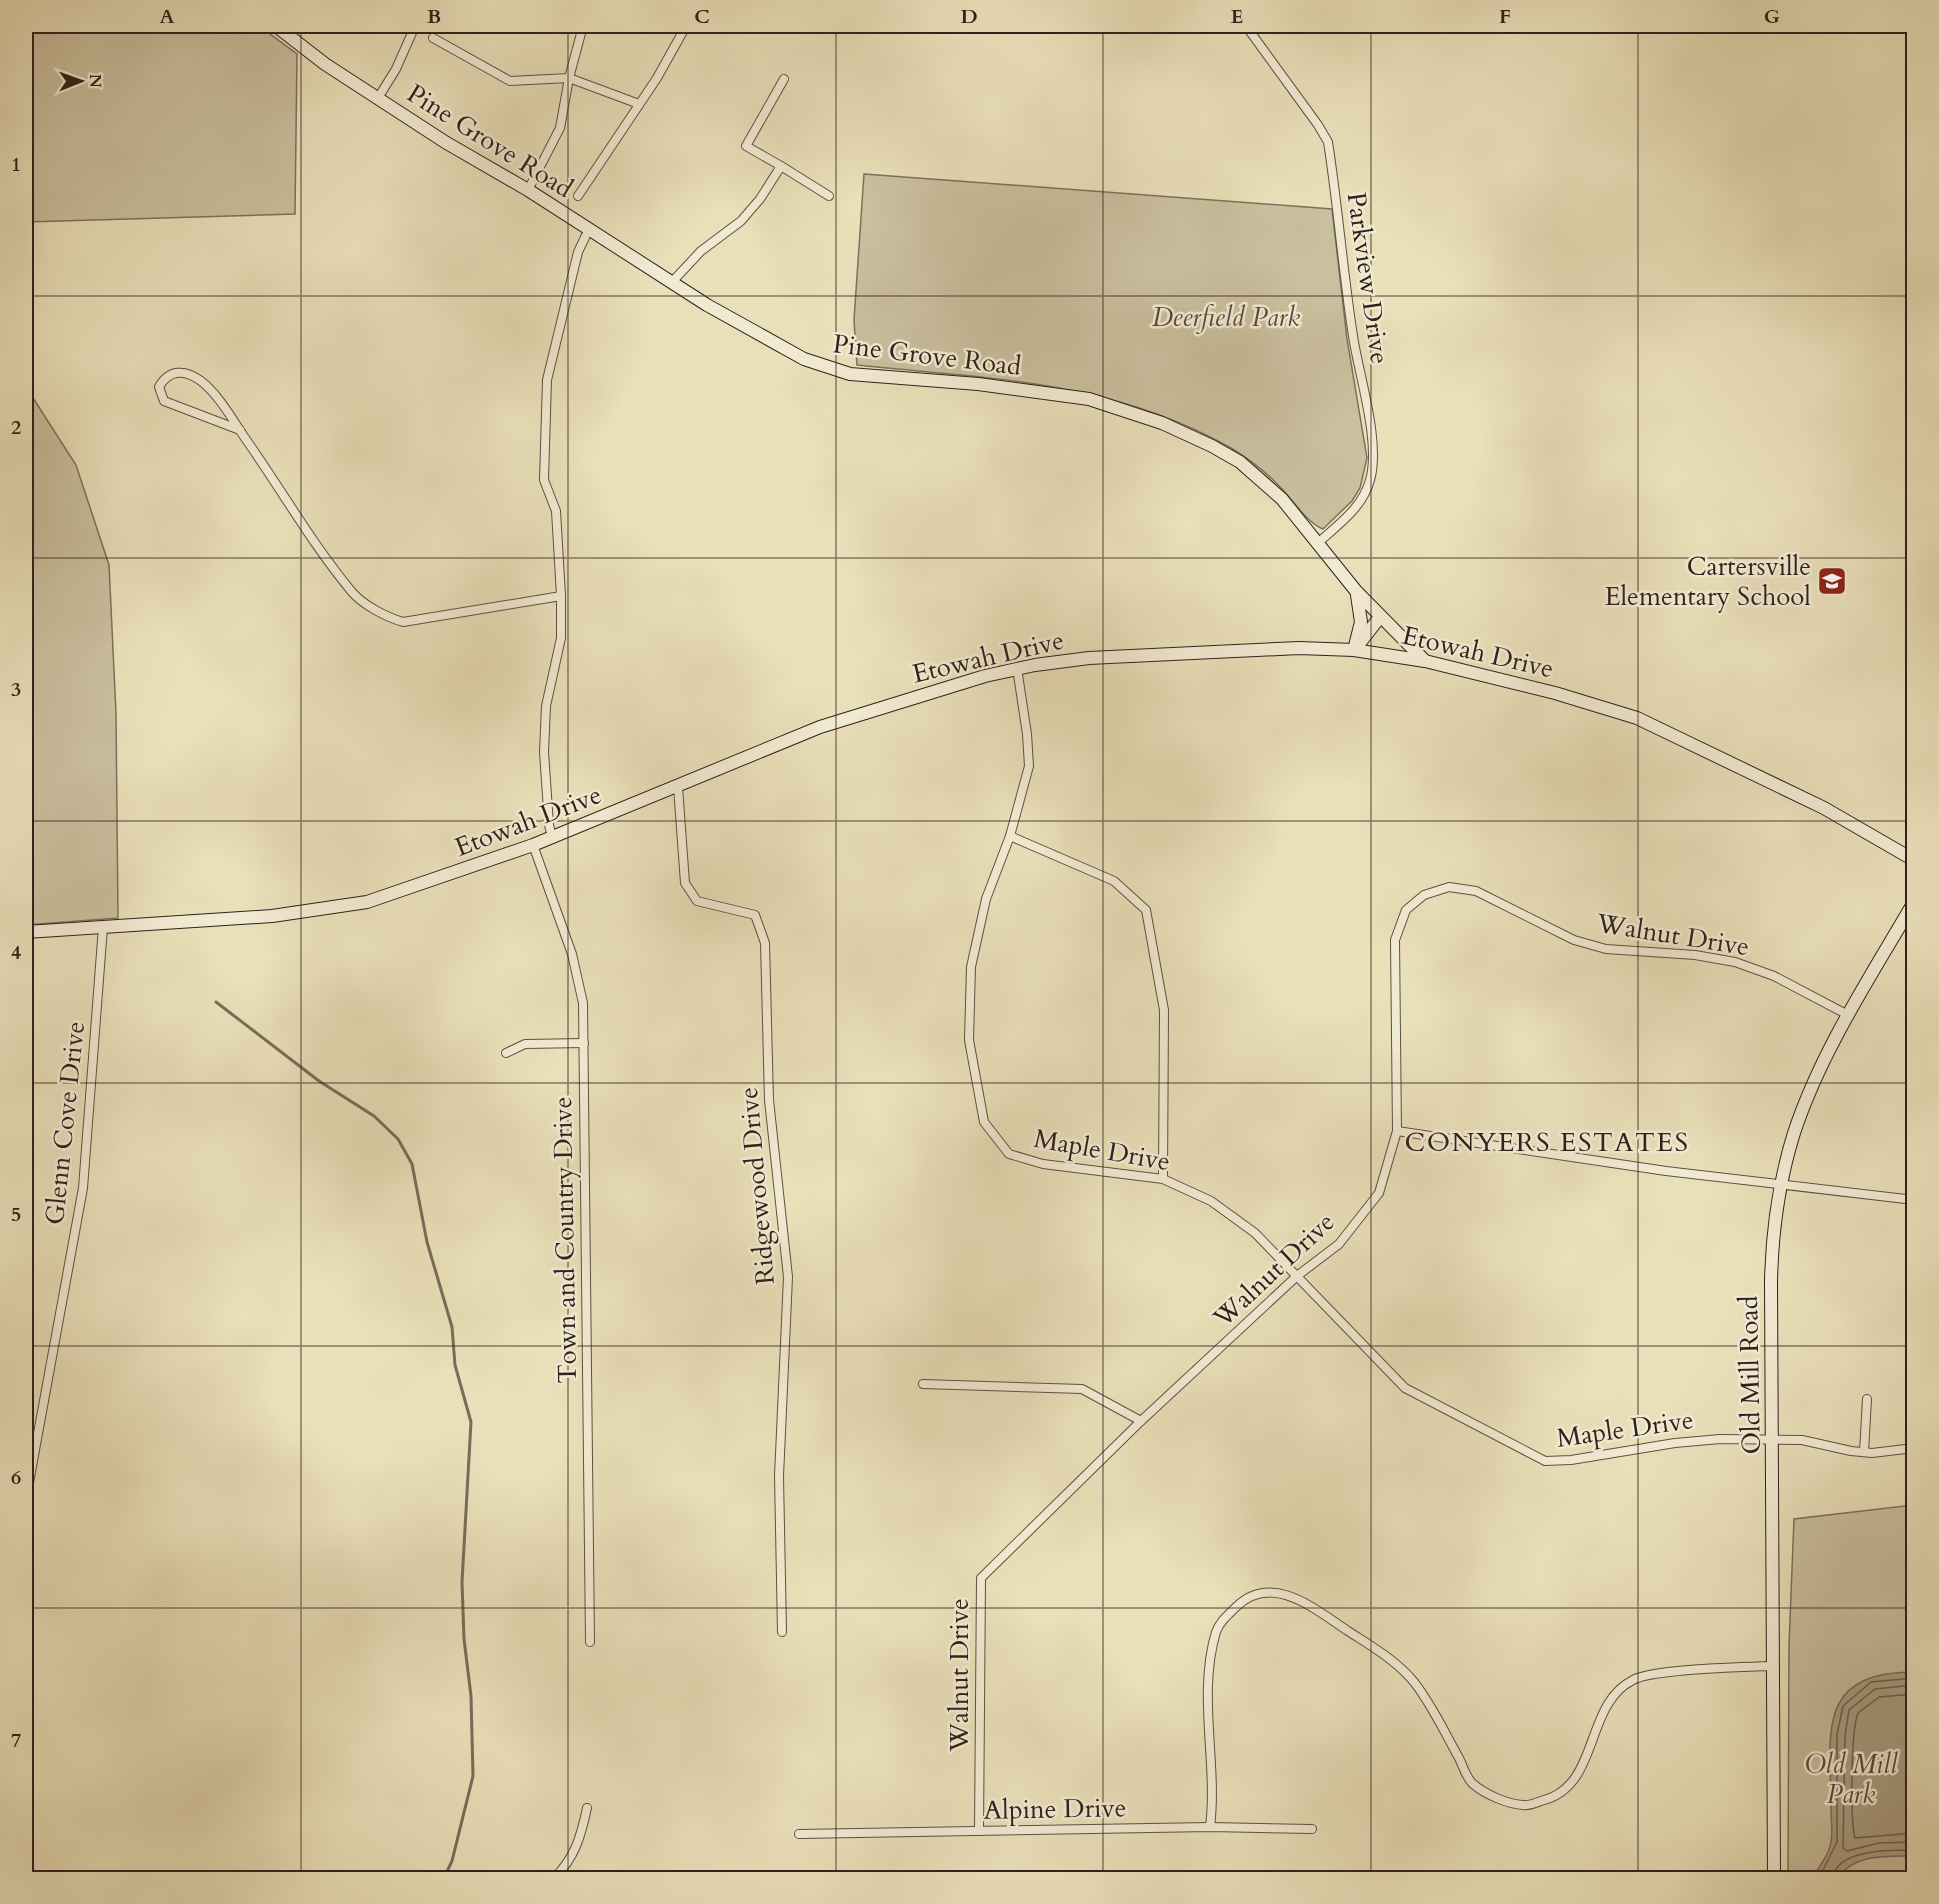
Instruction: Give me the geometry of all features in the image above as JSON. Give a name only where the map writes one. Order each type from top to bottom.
[{"type":"street","name":"Pine Grove Road","points":[[276,26],[325,64],[445,142],[528,190],[783,350],[817,365],[850,374],[978,384],[1076,396],[1162,423],[1212,446],[1240,462],[1282,499],[1356,591],[1425,661]]},
{"type":"street","points":[[378,98],[396,69],[415,26]]},
{"type":"street","points":[[528,190],[560,128],[569,78],[583,26]]},
{"type":"street","points":[[578,196],[657,78],[686,26]]},
{"type":"street","name":"Parkview Drive","points":[[1246,26],[1328,142],[1353,336],[1372,441],[1372,469],[1367,490],[1352,512],[1318,542]]},
{"type":"street","points":[[433,38],[510,81],[569,78],[639,104]]},
{"type":"street","points":[[784,79],[746,146],[830,196]]},
{"type":"street","points":[[672,282],[701,251],[741,221],[760,199],[781,166]]},
{"type":"street","points":[[552,837],[549,825],[544,752],[546,706],[561,638],[561,596],[556,511],[544,480],[547,380],[578,252],[589,229]]},
{"type":"street","points":[[240,430],[164,401],[159,387],[164,377],[172,372],[183,372],[202,382],[240,430],[310,537],[354,595],[390,618],[403,622],[561,596]]},
{"type":"street","points":[[1354,650],[1361,615],[1356,591]]},
{"type":"street","points":[[1354,650],[1380,617]]},
{"type":"street","name":"Etowah Drive","points":[[26,932],[272,916],[353,905],[394,894],[533,845],[820,727],[945,687],[1017,669],[1089,658],[1313,647],[1354,650],[1425,661],[1555,693],[1637,718],[1824,807],[1914,860]]},
{"type":"street","name":"Maple Drive","points":[[1017,669],[1029,756],[1024,787],[1010,836],[986,899],[970,967],[969,1040],[984,1122],[1009,1154],[1043,1164],[1163,1179],[1211,1201],[1255,1233],[1405,1388],[1545,1461],[1571,1461],[1694,1440],[1814,1441],[1864,1452],[1914,1448]]},
{"type":"street","name":"Ridgewood Drive","points":[[678,787],[685,883],[697,901],[755,915],[765,943],[769,1100],[788,1277],[779,1476],[782,1632]]},
{"type":"street","points":[[1010,836],[1114,881],[1146,910],[1164,1010],[1163,1179]]},
{"type":"street","name":"Town and Country Drive","points":[[533,845],[578,972],[583,1003],[590,1642]]},
{"type":"street","name":"Walnut Drive","points":[[979,1831],[981,1578],[1141,1421],[1297,1276],[1339,1244],[1379,1193],[1397,1131],[1395,940],[1406,910],[1424,895],[1449,887],[1476,891],[1574,940],[1606,950],[1695,955],[1735,962],[1774,976],[1848,1016]]},
{"type":"street","name":"Old Mill Road","points":[[1774,1878],[1772,1257],[1781,1184],[1794,1133],[1808,1096],[1848,1016],[1914,902]]},
{"type":"street","name":"Glenn Cove Drive","points":[[26,1499],[83,1188],[104,927]]},
{"type":"street","points":[[506,1053],[525,1044],[584,1043]]},
{"type":"street","points":[[1397,1131],[1666,1171],[1914,1200]]},
{"type":"street","points":[[923,1384],[1082,1389],[1141,1421]]},
{"type":"street","points":[[1864,1452],[1867,1399]]},
{"type":"street","points":[[1210,1827],[1213,1805],[1209,1705],[1211,1652],[1223,1619],[1240,1603],[1261,1594],[1284,1594],[1316,1607],[1392,1660],[1413,1681],[1430,1705],[1472,1782],[1496,1797],[1524,1805],[1552,1799],[1571,1784],[1581,1770],[1605,1710],[1633,1680],[1662,1674],[1772,1666]]},
{"type":"street","points":[[554,1878],[564,1868],[579,1845],[587,1808]]},
{"type":"street","name":"Alpine Drive","points":[[799,1834],[1210,1827],[1312,1829]]},
{"type":"green space","points":[[26,26],[259,26],[297,54],[295,214],[26,222]]},
{"type":"green space","name":"Deerfield Park","points":[[864,174],[1332,209],[1347,339],[1367,458],[1360,488],[1352,501],[1323,529],[1306,517],[1286,493],[1258,466],[1238,452],[1186,425],[1141,408],[1049,386],[1003,379],[857,365],[854,320]]},
{"type":"green space","points":[[26,387],[76,465],[109,565],[116,713],[118,918],[26,925]]},
{"type":"green space","name":"Old Mill Park","points":[[1913,1505],[1913,1878],[1788,1878],[1789,1646],[1794,1519]]},
{"type":"water","points":[[1913,1672],[1913,1856],[1862,1860],[1844,1870],[1837,1878],[1812,1878],[1826,1856],[1832,1838],[1830,1757],[1835,1713],[1844,1696],[1858,1683],[1881,1675]]},
{"type":"waterway","points":[[216,1002],[319,1081],[374,1116],[398,1139],[412,1164],[427,1242],[452,1327],[455,1365],[471,1422],[462,1582],[464,1639],[471,1696],[473,1776],[452,1861],[444,1878]]},
{"type":"place","name":"Cartersville Elementary School","points":[[1832,581]]},
{"type":"district","name":"CONYERS ESTATES","points":[[1547,1142]]}]
